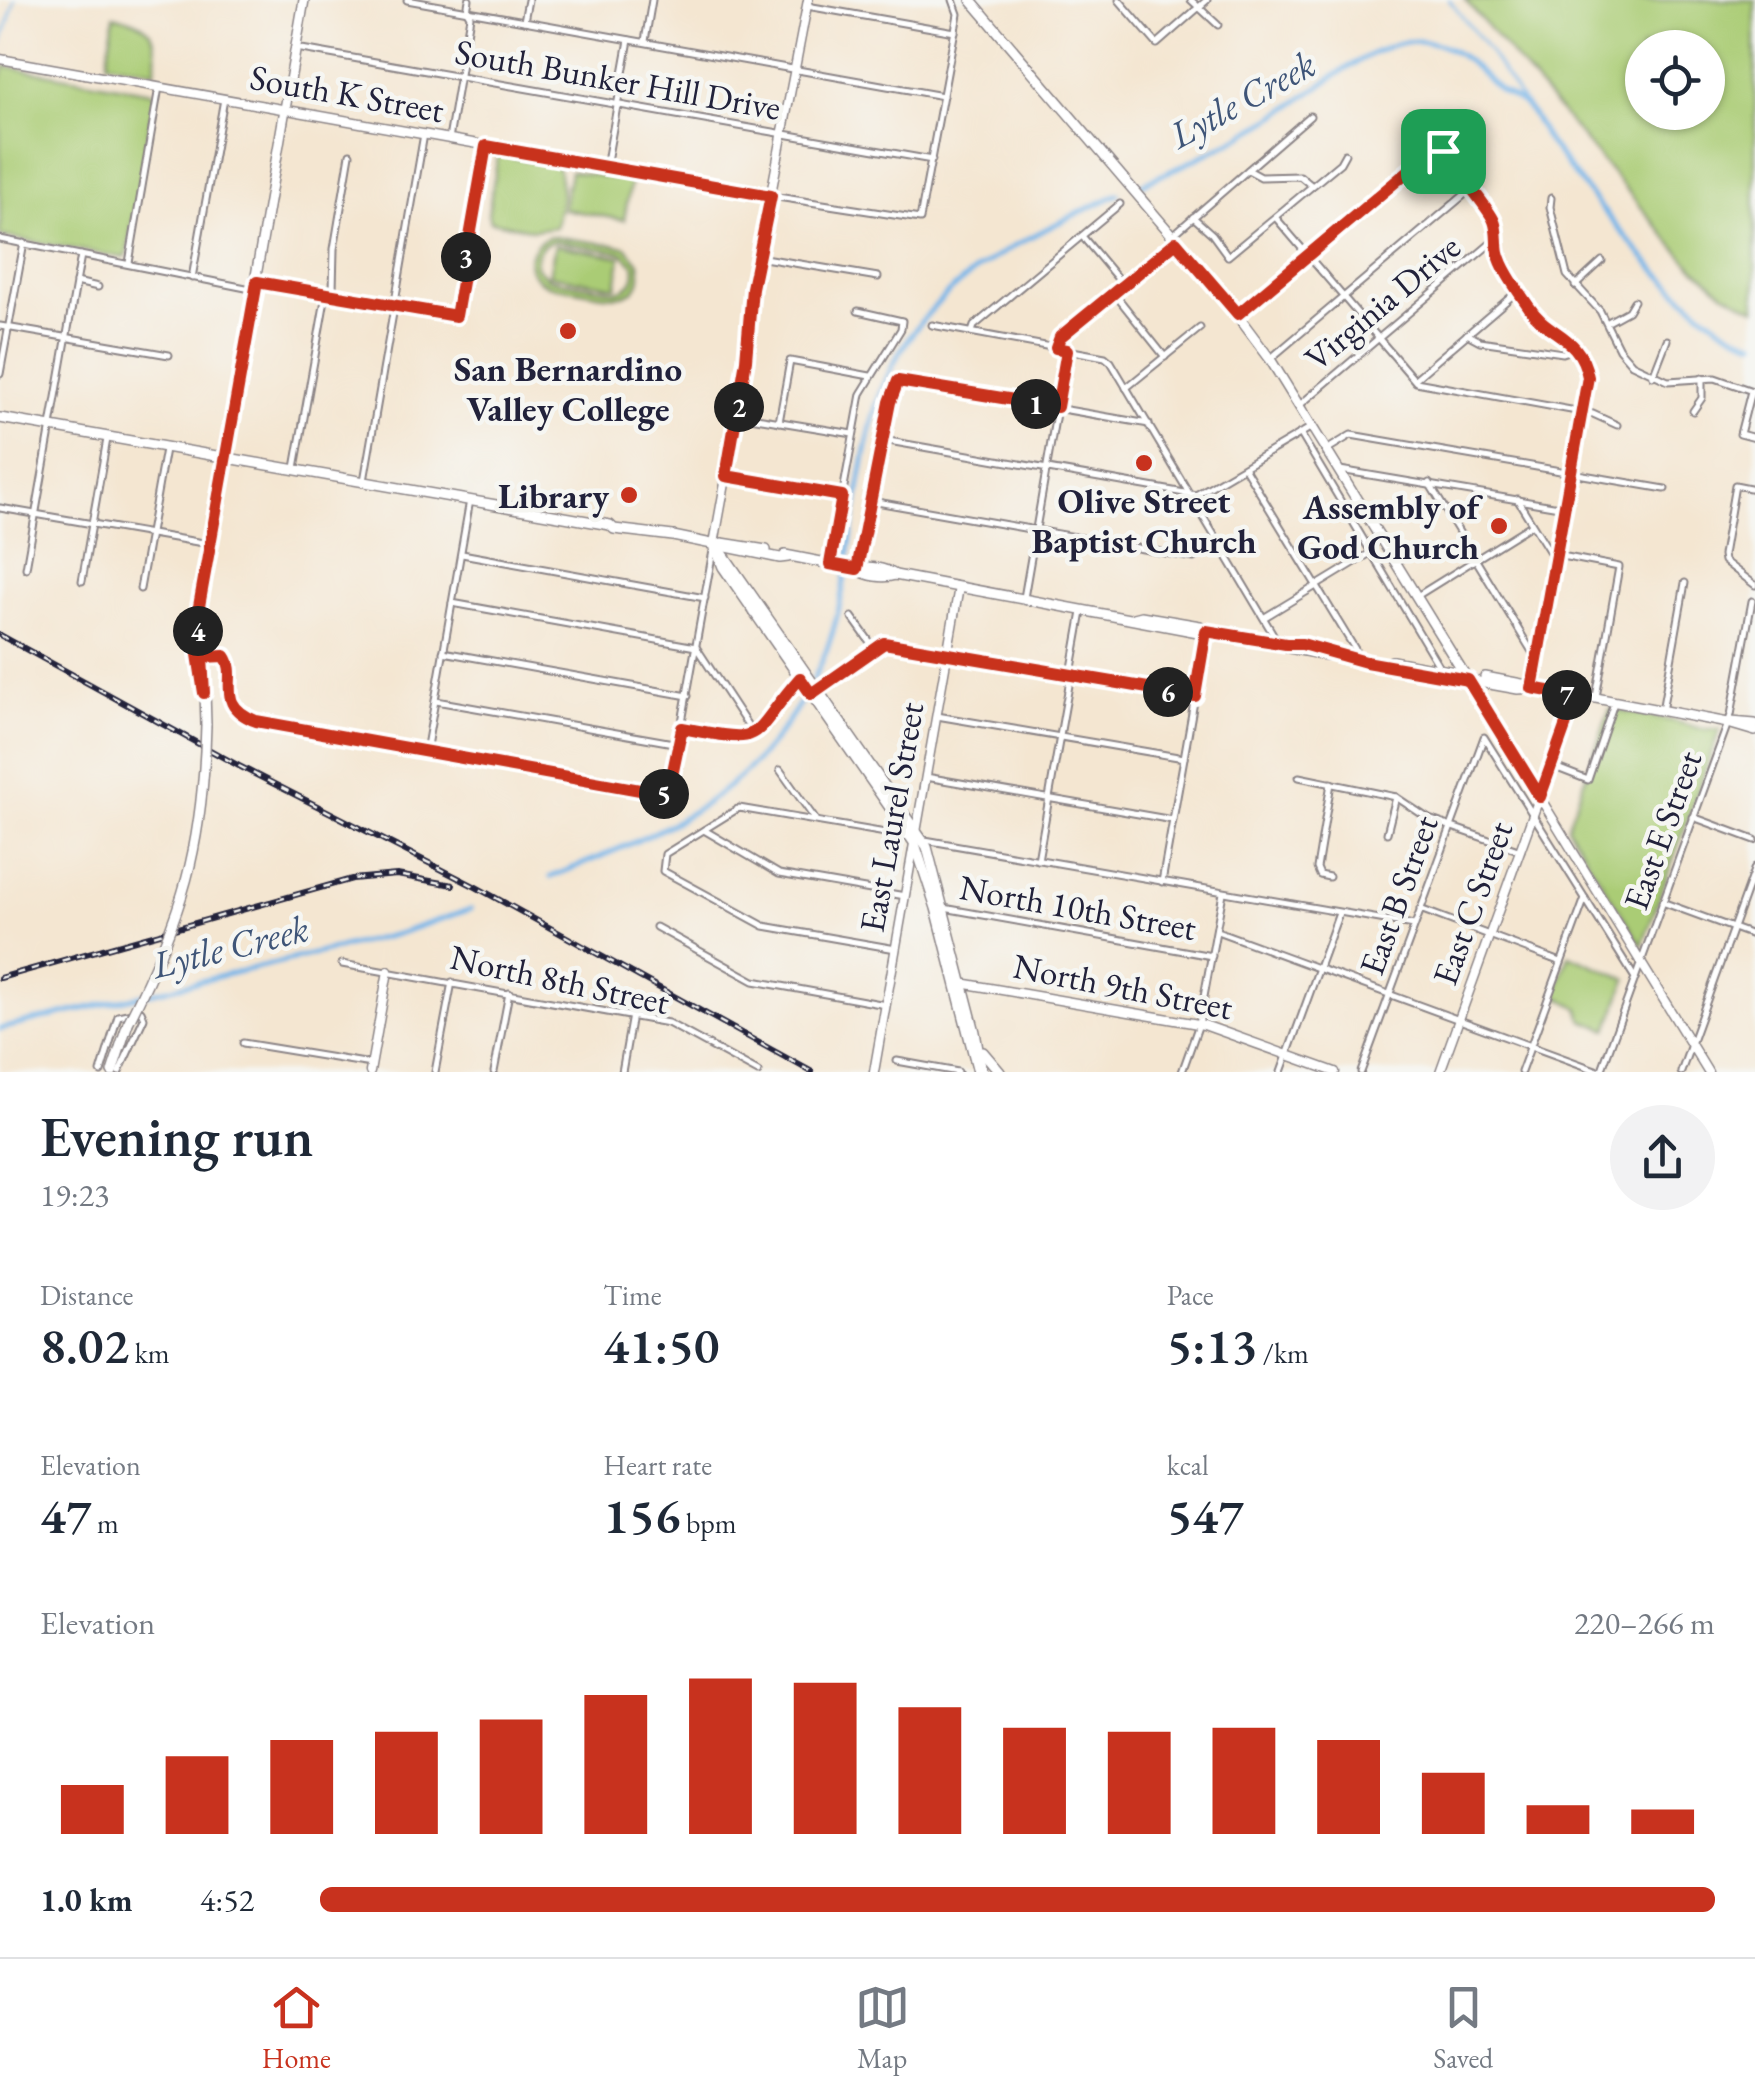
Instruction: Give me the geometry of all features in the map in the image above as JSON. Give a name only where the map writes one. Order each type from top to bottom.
[{"type":"main road","points":[[204,693],[198,612],[304,0]]},
{"type":"main road","points":[[971,0],[1238,314],[1328,449],[1466,677]]},
{"type":"main road","points":[[0,418],[614,528],[751,547],[888,578],[895,576],[1302,644],[1366,662],[1518,689],[1532,688],[1728,723],[1733,720],[1755,727]]},
{"type":"main road","points":[[714,544],[723,567],[748,595]]},
{"type":"main road","points":[[714,544],[724,552],[748,595],[917,838],[939,908],[980,1072]]},
{"type":"main road","points":[[116,1072],[128,1023],[170,935],[191,870],[202,806],[206,726],[198,642]]},
{"type":"main road","points":[[1357,658],[1368,656],[1440,668],[1466,677]]},
{"type":"main road","points":[[903,817],[921,808]]},
{"type":"main road","points":[[891,834],[899,829],[903,817]]},
{"type":"main road","points":[[917,838],[939,908]]},
{"type":"main road","points":[[910,870],[916,865],[924,866]]},
{"type":"main road","points":[[959,984],[984,1054],[1000,1072]]},
{"type":"main road","points":[[975,1032],[980,1072]]},
{"type":"street","points":[[407,0],[943,96]]},
{"type":"street","points":[[449,139],[470,16],[469,0]]},
{"type":"street","points":[[524,21],[528,0]]},
{"type":"street","points":[[644,42],[652,0]]},
{"type":"street","points":[[932,160],[955,32],[958,8],[953,0]]},
{"type":"street","points":[[1119,0],[1157,44],[1207,0]]},
{"type":"street","points":[[1191,0],[1218,25]]},
{"type":"street","points":[[202,657],[219,654],[230,661],[230,697],[249,718],[669,794],[738,414],[758,257],[807,3],[955,32]]},
{"type":"street","points":[[606,167],[629,40]]},
{"type":"street","name":"South Bunker Hill Drive","points":[[296,48],[932,160]]},
{"type":"street","name":"South K Street","points":[[5,60],[920,220],[932,160]]},
{"type":"street","points":[[129,263],[160,87]]},
{"type":"street","points":[[192,278],[224,98]]},
{"type":"street","points":[[1056,348],[1060,337],[1124,286],[1194,217],[1310,116]]},
{"type":"street","points":[[364,481],[424,134]]},
{"type":"street","points":[[0,239],[188,274],[192,278],[326,294],[456,316],[486,146]]},
{"type":"street","points":[[1238,314],[1437,147],[1449,157],[1494,220],[1500,259],[1535,316],[1563,335],[1588,377],[1532,688]]},
{"type":"street","points":[[326,294],[333,290],[334,249],[350,154]]},
{"type":"street","points":[[1194,217],[1228,256],[1340,163],[1345,154]]},
{"type":"street","points":[[1248,170],[1261,177],[1300,176],[1312,186]]},
{"type":"street","points":[[1270,358],[1470,190]]},
{"type":"street","points":[[1551,198],[1558,248],[1567,275],[1608,322],[1624,356],[1653,376],[1671,381],[1720,379],[1753,392],[1740,434],[1755,438]]},
{"type":"street","points":[[972,332],[974,326],[1120,204]]},
{"type":"street","points":[[1276,218],[1414,380],[1425,386],[1602,416],[1617,425]]},
{"type":"street","points":[[1082,236],[1124,286]]},
{"type":"street","name":"Virginia Drive","points":[[1300,405],[1497,238]]},
{"type":"street","points":[[0,374],[4,327],[24,243]]},
{"type":"street","points":[[26,568],[81,255]]},
{"type":"street","points":[[758,257],[878,277]]},
{"type":"street","points":[[1575,286],[1602,261]]},
{"type":"street","points":[[76,282],[98,287]]},
{"type":"street","points":[[1414,380],[1519,290]]},
{"type":"street","points":[[295,469],[326,294]]},
{"type":"street","points":[[1114,294],[1166,357]]},
{"type":"street","points":[[1608,322],[1628,310],[1634,301]]},
{"type":"street","points":[[835,565],[842,496],[862,394],[902,329],[902,321],[858,312]]},
{"type":"street","points":[[932,325],[1105,357],[1281,643]]},
{"type":"street","points":[[4,327],[169,355]]},
{"type":"street","points":[[1126,388],[1200,328]]},
{"type":"street","points":[[1467,334],[1480,340],[1563,354],[1575,350]]},
{"type":"street","points":[[1653,376],[1668,340]]},
{"type":"street","points":[[1024,598],[1067,350]]},
{"type":"street","points":[[779,422],[790,362],[870,376]]},
{"type":"street","points":[[1693,411],[1702,398],[1702,378]]},
{"type":"street","points":[[857,569],[898,381],[1149,424]]},
{"type":"street","points":[[738,414],[853,434]]},
{"type":"street","points":[[883,440],[1196,495],[1313,426]]},
{"type":"street","points":[[1300,433],[1440,668]]},
{"type":"street","points":[[1328,449],[1351,435],[1665,489]]},
{"type":"street","points":[[82,580],[108,436]]},
{"type":"street","points":[[140,589],[165,446]]},
{"type":"street","points":[[1244,467],[1357,658]]},
{"type":"street","points":[[1340,470],[1565,508]]},
{"type":"street","points":[[726,476],[842,496]]},
{"type":"street","points":[[1429,482],[1534,655],[1539,656]]},
{"type":"street","points":[[1755,488],[1735,485],[1723,555],[1755,585]]},
{"type":"street","points":[[426,752],[470,500]]},
{"type":"street","points":[[1516,500],[1548,551],[1619,566],[1596,700]]},
{"type":"street","points":[[870,501],[1194,558],[1221,545]]},
{"type":"street","points":[[0,508],[209,544]]},
{"type":"street","points":[[1417,596],[1531,525]]},
{"type":"street","points":[[1265,617],[1372,552]]},
{"type":"street","points":[[460,554],[705,598]]},
{"type":"street","points":[[710,571],[723,567]]},
{"type":"street","points":[[1662,711],[1686,583]]},
{"type":"street","name":"East Laurel Street","points":[[874,1072],[959,587]]},
{"type":"street","name":"East E Street","points":[[1601,1072],[1728,723],[1752,600]]},
{"type":"street","points":[[452,603],[696,647],[754,735]]},
{"type":"street","points":[[1038,860],[1083,609]]},
{"type":"street","points":[[852,617],[875,649]]},
{"type":"street","points":[[1162,882],[1206,631]]},
{"type":"street","points":[[816,689],[884,643],[1195,696]]},
{"type":"street","points":[[443,652],[688,696]]},
{"type":"street","points":[[682,728],[740,738],[754,735],[805,676]]},
{"type":"street","points":[[1466,677],[1708,1072]]},
{"type":"street","name":"East C Street","points":[[1440,1072],[1576,696]]},
{"type":"street","points":[[434,701],[679,744]]},
{"type":"street","points":[[1552,766],[1588,780],[1614,703]]},
{"type":"street","points":[[937,716],[1184,758]]},
{"type":"street","name":"East B Street","points":[[1361,1072],[1484,737],[1534,815]]},
{"type":"street","points":[[780,770],[815,819]]},
{"type":"street","points":[[1299,777],[1396,797],[1414,811],[1521,851]]},
{"type":"street","points":[[926,778],[1174,820]]},
{"type":"street","points":[[1328,877],[1320,876],[1317,868],[1331,783]]},
{"type":"street","points":[[1387,834],[1396,797]]},
{"type":"street","points":[[896,949],[764,926],[663,871],[665,854],[738,808],[1414,925]]},
{"type":"street","points":[[1534,815],[1635,978]]},
{"type":"street","points":[[1693,817],[1755,840]]},
{"type":"street","name":"North 10th Street","points":[[704,830],[779,874],[905,896]]},
{"type":"street","points":[[1681,1072],[1755,867]]},
{"type":"street","points":[[1182,1072],[1198,1024],[1224,893]]},
{"type":"street","points":[[1521,1072],[1585,898]]},
{"type":"street","points":[[1662,902],[1755,936]]},
{"type":"street","name":"North 10th Street","points":[[939,908],[1212,956]]},
{"type":"street","points":[[1420,910],[1560,962]]},
{"type":"street","points":[[1281,1072],[1339,913]]},
{"type":"street","points":[[656,927],[754,981],[886,1005]]},
{"type":"street","name":"North 10th Street","points":[[1217,931],[1601,1072]]},
{"type":"street","name":"North 8th Street","points":[[342,964],[668,1023],[758,1072]]},
{"type":"street","points":[[242,1043],[370,1068],[388,971]]},
{"type":"street","points":[[435,1072],[452,982]]},
{"type":"street","name":"North 9th Street","points":[[959,984],[1198,1024],[1335,1072]]},
{"type":"street","points":[[494,1072],[509,993]]},
{"type":"street","points":[[101,1072],[118,1016],[141,1011],[144,1018],[116,1072]]},
{"type":"street","points":[[622,1072],[632,1015]]},
{"type":"street","points":[[898,1061],[958,1072]]},
{"type":"green space","points":[[1465,0],[1755,0],[1755,309],[1723,292],[1687,261]]},
{"type":"green space","points":[[114,16],[136,22],[150,32],[156,48],[155,71],[107,62]]},
{"type":"green space","points":[[5,66],[155,95],[124,258],[0,236],[0,82]]},
{"type":"green space","points":[[498,155],[558,166],[562,194],[556,227],[534,230],[490,221]]},
{"type":"green space","points":[[570,171],[631,181],[624,220],[563,209]]},
{"type":"green space","points":[[551,236],[626,247],[639,263],[637,287],[630,293],[610,296],[546,284],[530,267],[534,248]],"holes":[[[555,241],[622,253],[634,265],[634,275],[629,286],[616,291],[549,279],[537,268],[540,250]]]},
{"type":"green space","points":[[555,245],[621,257],[616,287],[549,275]]},
{"type":"green space","points":[[1610,709],[1702,729],[1720,729],[1642,946],[1567,827]]},
{"type":"green space","points":[[1569,955],[1627,979],[1608,1030],[1583,1020],[1579,1008],[1555,995]]},
{"type":"waterway","name":"Lytle Creek","points":[[0,49],[15,0]]},
{"type":"waterway","name":"Lytle Creek","points":[[1449,0],[1525,105]]},
{"type":"waterway","name":"Lytle Creek","points":[[1140,185],[1259,126],[1378,51],[1410,41],[1426,41],[1452,50],[1528,109],[1546,139],[1643,257],[1701,311],[1729,331],[1755,342]]},
{"type":"waterway","name":"Lytle Creek","points":[[813,680],[840,604],[876,407],[893,365],[915,329],[941,299],[1005,251],[1118,194]]},
{"type":"waterway","name":"Lytle Creek","points":[[551,877],[665,827],[729,786],[784,728],[808,689]]},
{"type":"waterway","name":"Lytle Creek","points":[[0,1029],[397,934],[471,909]]},
{"type":"railway","points":[[0,635],[239,766],[476,887],[812,1072]]},
{"type":"railway","points":[[0,978],[352,879],[397,875],[453,885]]},
{"type":"place","name":"San Bernardino Valley College","points":[[568,331]]},
{"type":"place","name":"Olive Street Baptist Church","points":[[1144,463]]},
{"type":"place","name":"Library","points":[[629,495]]},
{"type":"place","name":"Assembly of God Church","points":[[1499,526]]},
{"type":"route","points":[[486,146],[771,196],[752,288],[746,360],[726,476],[842,496],[830,564],[857,569],[890,402],[898,381],[1057,407],[1067,350],[1056,348],[1060,337],[1176,242],[1238,314],[1437,147],[1443,151],[1494,220],[1498,254],[1529,308],[1567,339],[1584,362],[1588,377],[1532,688],[1576,696],[1540,797],[1468,680],[1366,662],[1326,648],[1206,631],[1195,696],[884,643],[811,694],[800,678],[754,735],[740,738],[682,728],[668,795],[256,721],[242,713],[230,697],[230,661],[219,654],[202,657],[204,693],[197,648],[198,612],[257,282],[456,316],[486,146]]}]
